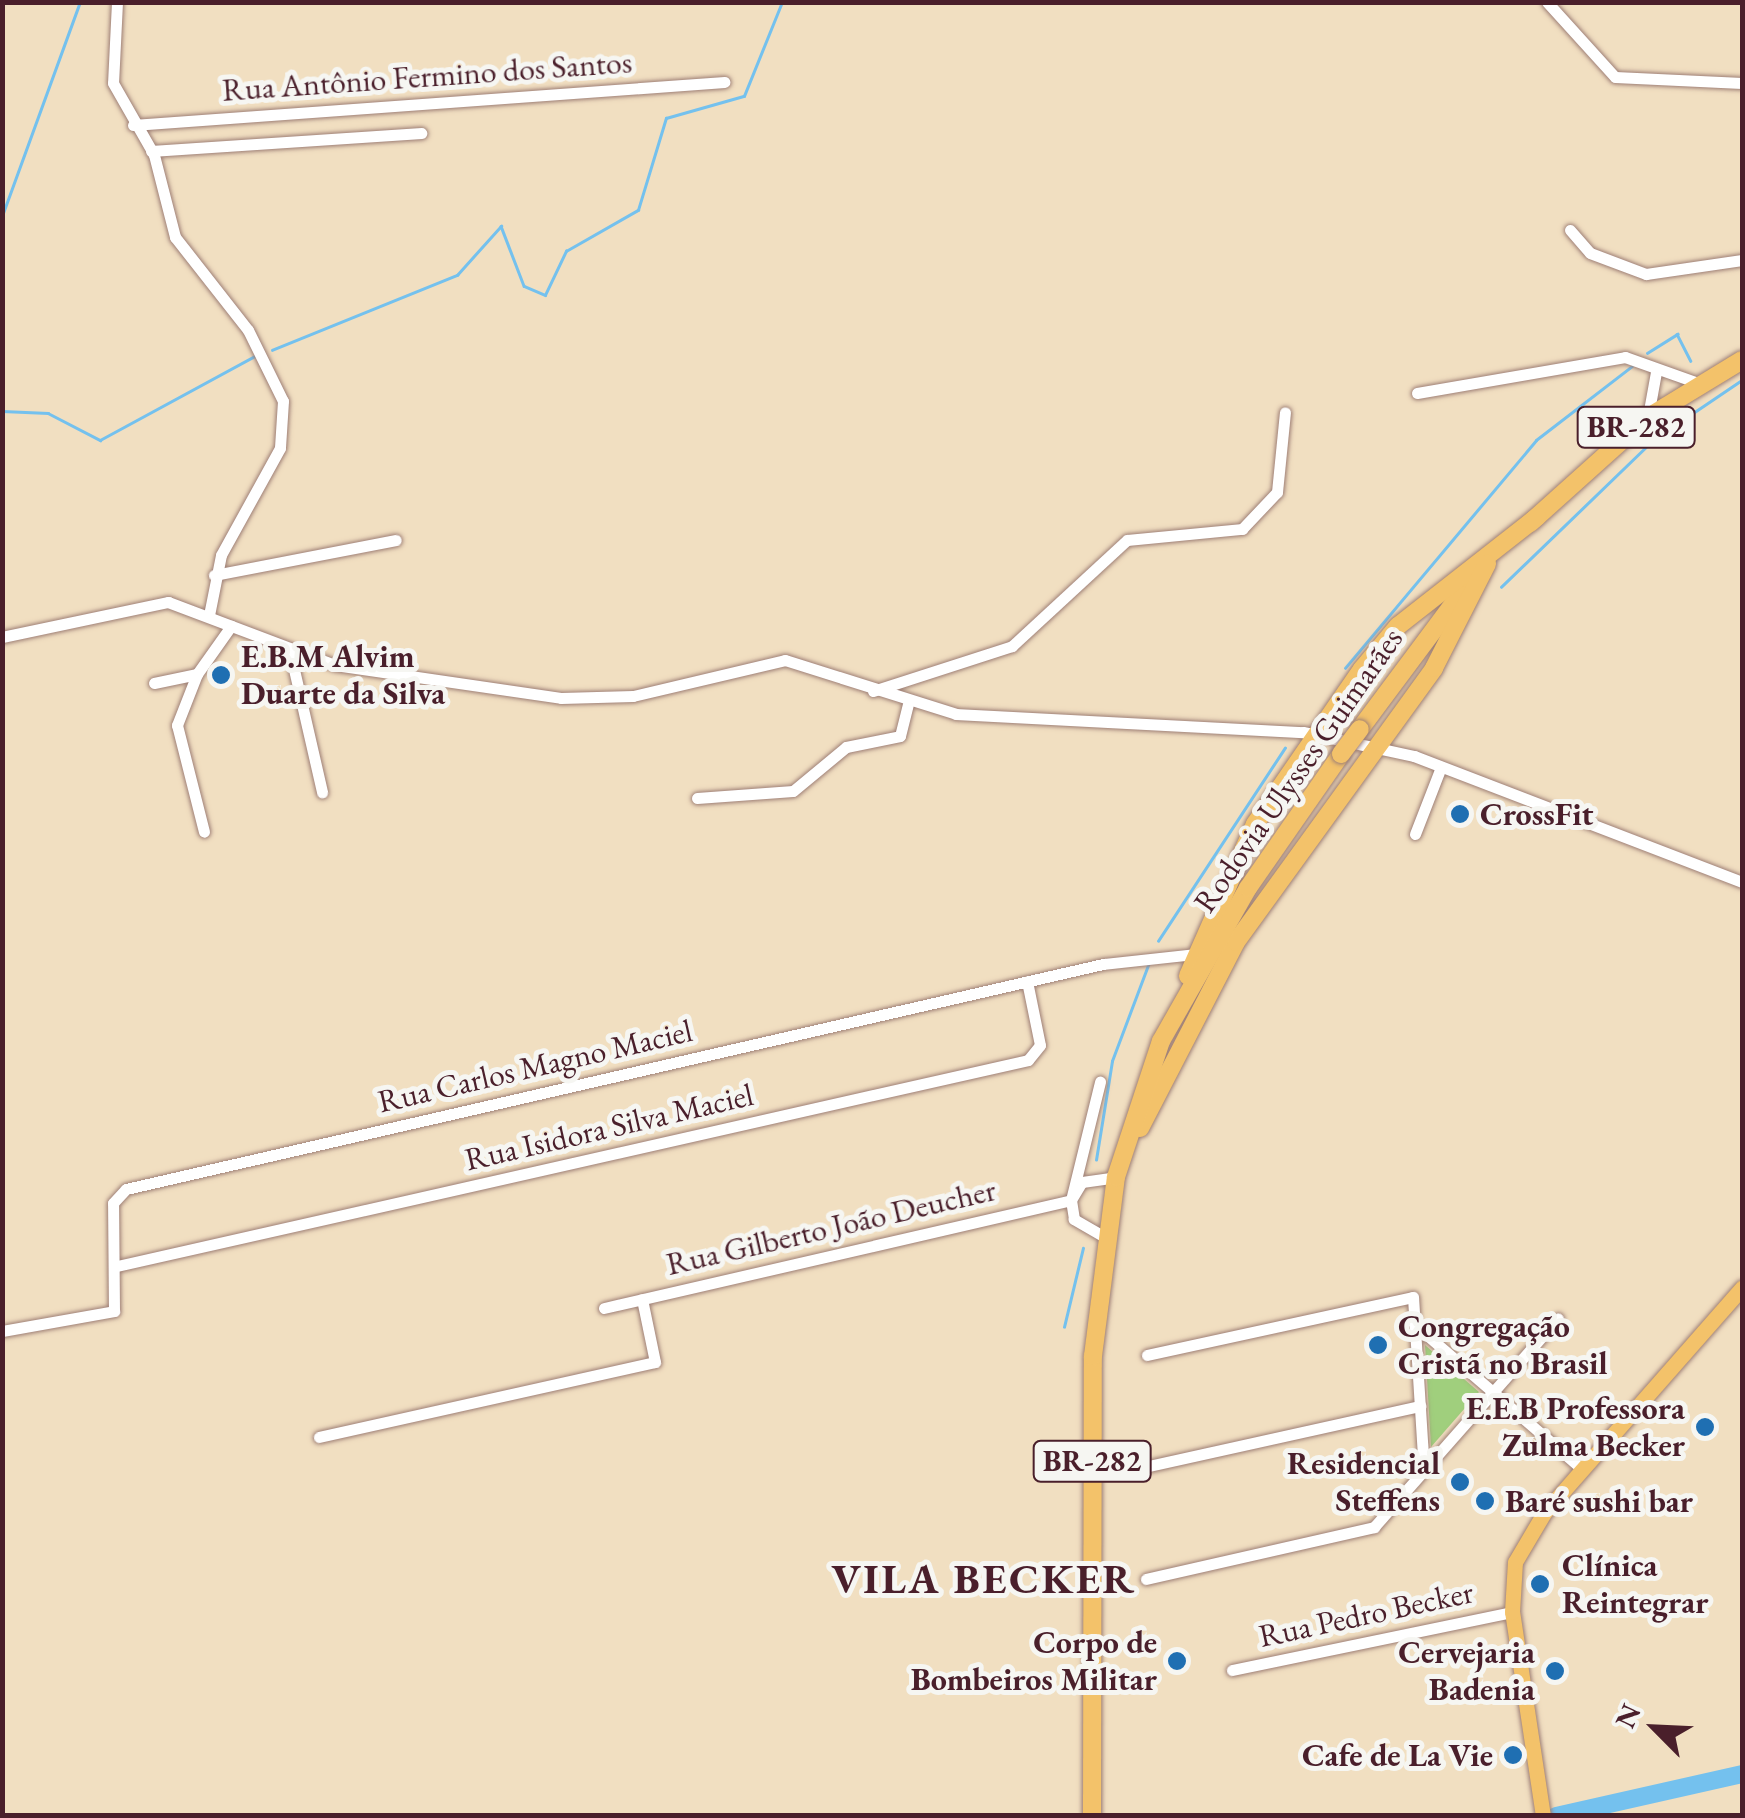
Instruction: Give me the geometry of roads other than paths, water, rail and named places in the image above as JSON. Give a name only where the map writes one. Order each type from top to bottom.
[{"type":"highway","name":"Rodovia Ulysses Guimarães","points":[[1092,1816],[1093,1356],[1103,1236],[1118,1171],[1161,1041],[1248,888],[1341,754],[1487,564],[1647,418],[1742,360]]},
{"type":"highway","points":[[1161,1041],[1195,954],[1255,824],[1317,734],[1398,626],[1536,516]]},
{"type":"highway","points":[[1118,1171],[1236,942],[1442,655],[1487,564]]},
{"type":"main road","points":[[1542,1816],[1512,1612],[1521,1547],[1582,1469],[1742,1288]]},
{"type":"street","points":[[116,2],[113,82],[151,151],[179,248],[248,330],[283,401],[280,448],[214,575],[208,615]]},
{"type":"street","points":[[1547,2],[1619,78],[1742,83]]},
{"type":"street","name":"Rua Antônio Fermino dos Santos","points":[[134,125],[724,82]]},
{"type":"street","points":[[151,151],[421,133]]},
{"type":"street","points":[[1570,230],[1590,253],[1646,274],[1742,260]]},
{"type":"street","points":[[1417,393],[1625,357],[1656,372],[1701,384]]},
{"type":"street","points":[[1647,418],[1656,372]]},
{"type":"street","points":[[873,691],[1012,646],[1127,540],[1242,529],[1277,492],[1284,412]]},
{"type":"street","points":[[214,575],[396,540]]},
{"type":"street","points":[[2,637],[143,604],[208,615],[290,652],[561,698],[634,696],[785,660],[908,704],[1317,734],[1376,744],[1440,766],[1742,882]]},
{"type":"street","points":[[204,832],[177,726],[197,674],[232,626]]},
{"type":"street","points":[[290,652],[322,792]]},
{"type":"street","points":[[154,683],[197,674]]},
{"type":"street","points":[[697,798],[793,792],[846,746],[900,736],[908,704]]},
{"type":"street","points":[[1415,834],[1440,766]]},
{"type":"street","name":"Rua Carlos Magno Maciel","points":[[2,1331],[114,1311],[113,1203],[126,1189],[1026,981],[1195,954]]},
{"type":"street","name":"Rua Isidora Silva Maciel","points":[[116,1266],[1028,1060],[1040,1045],[1026,981]]},
{"type":"street","points":[[1100,1082],[1071,1200],[1074,1219],[1103,1236]]},
{"type":"street","name":"Rua Gilberto João Deucher","points":[[604,1308],[1071,1200],[1082,1182],[1118,1171]]},
{"type":"street","points":[[1147,1356],[1412,1297],[1424,1470]]},
{"type":"street","points":[[319,1437],[655,1362],[642,1299]]},
{"type":"street","points":[[1146,1579],[1374,1527],[1558,1318]]},
{"type":"street","points":[[1414,1324],[1582,1469]]},
{"type":"street","points":[[1149,1466],[1420,1406]]},
{"type":"street","name":"Rua Pedro Becker","points":[[1232,1670],[1512,1612]]},
{"type":"waterway","points":[[2,216],[80,2]]},
{"type":"waterway","points":[[272,350],[457,275],[501,226],[524,286],[545,295],[566,251],[638,210],[666,118],[744,96],[782,2]]},
{"type":"waterway","points":[[1647,353],[1677,334],[1691,361]]},
{"type":"waterway","points":[[2,411],[48,413],[100,440],[255,356]]},
{"type":"waterway","points":[[1345,668],[1536,440],[1632,366]]},
{"type":"waterway","points":[[1501,587],[1653,440],[1742,380]]},
{"type":"waterway","points":[[1158,941],[1285,748]]},
{"type":"waterway","points":[[1096,1160],[1112,1061],[1148,965]]},
{"type":"waterway","points":[[1064,1327],[1083,1248]]},
{"type":"waterway","points":[[1556,1816],[1742,1774]]},
{"type":"place","name":"E.B.M Alvim Duarte da Silva","points":[[221,675]]},
{"type":"place","name":"CrossFit","points":[[1460,814]]},
{"type":"place","name":"Congregação Cristã no Brasil","points":[[1378,1345]]},
{"type":"place","name":"E.E.B Professora Zulma Becker","points":[[1705,1427]]},
{"type":"place","name":"Residencial Steffens","points":[[1460,1482]]},
{"type":"place","name":"Baré sushi bar","points":[[1485,1501]]},
{"type":"place","name":"Clínica Reintegrar","points":[[1540,1584]]},
{"type":"place","name":"Corpo de Bombeiros Militar","points":[[1177,1661]]},
{"type":"place","name":"Cervejaria Badenia","points":[[1555,1671]]},
{"type":"place","name":"Cafe de La Vie","points":[[1513,1755]]},
{"type":"district","name":"VILA BECKER","points":[[984,1579]]}]
